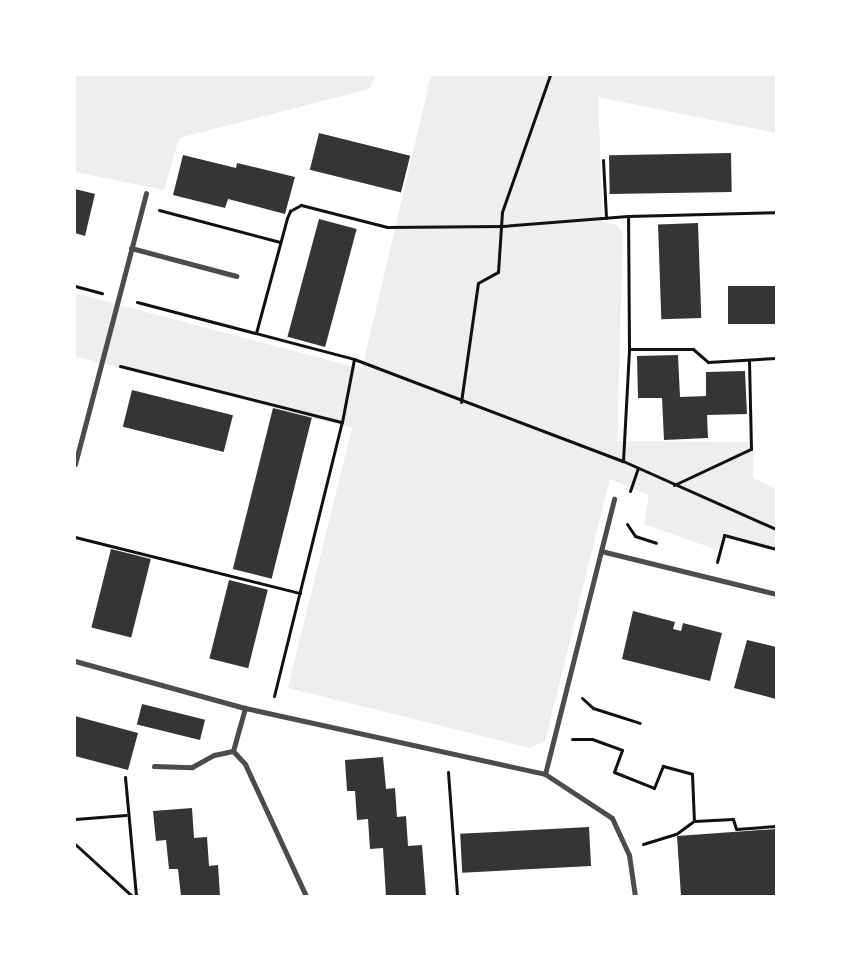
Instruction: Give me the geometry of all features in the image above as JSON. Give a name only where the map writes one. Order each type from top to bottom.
[{"type":"street","points":[[75,464],[146,193]]},
{"type":"street","points":[[131,248],[236,276]]},
{"type":"street","points":[[545,774],[614,499]]},
{"type":"street","points":[[601,551],[776,594]]},
{"type":"street","points":[[75,661],[245,708],[447,750],[545,774],[612,818],[629,855],[635,896]]},
{"type":"street","points":[[233,751],[245,708]]},
{"type":"street","points":[[154,766],[192,767],[214,754],[233,751]]},
{"type":"street","points":[[233,751],[245,764],[306,896]]},
{"type":"path","points":[[461,402],[478,283],[498,272],[502,212],[550,75]]},
{"type":"path","points":[[603,160],[606,218]]},
{"type":"path","points":[[256,333],[290,211],[302,205],[387,227],[502,226],[628,216],[776,212]]},
{"type":"path","points":[[142,206],[280,242]]},
{"type":"path","points":[[623,461],[629,350],[628,216]]},
{"type":"path","points":[[75,286],[354,359],[461,402],[623,461],[673,485],[776,529]]},
{"type":"path","points":[[629,350],[693,349],[708,362],[776,358]]},
{"type":"path","points":[[270,713],[342,422],[354,359]]},
{"type":"path","points":[[673,485],[751,449],[749,360]]},
{"type":"path","points":[[102,362],[342,422]]},
{"type":"path","points":[[628,498],[638,468]]},
{"type":"path","points":[[626,518],[635,536],[660,545]]},
{"type":"path","points":[[707,559],[717,562],[724,535],[776,549]]},
{"type":"path","points":[[75,537],[300,593]]},
{"type":"path","points":[[580,694],[593,708],[640,723]]},
{"type":"path","points":[[447,750],[457,896]]},
{"type":"path","points":[[614,772],[654,788],[663,766],[692,774],[694,821]]},
{"type":"path","points":[[125,777],[126,814],[134,896]]},
{"type":"path","points":[[75,819],[126,814]]},
{"type":"path","points":[[637,845],[676,834],[694,821],[733,819],[736,829],[776,826]]},
{"type":"path","points":[[75,844],[134,896]]},
{"type":"shaded area","points":[[75,75],[376,75],[369,89],[179,138],[164,190],[75,172]]},
{"type":"shaded area","points":[[431,75],[776,75],[776,133],[598,97],[603,222],[617,225],[623,234],[617,441],[754,442],[753,478],[776,489],[776,549],[725,535],[720,551],[644,524],[649,495],[610,479],[545,741],[530,748],[288,688],[352,428],[75,356],[75,293],[362,369]]},
{"type":"building","points":[[319,133],[410,156],[401,193],[310,170]]},
{"type":"building","points":[[731,153],[732,192],[610,194],[609,155]]},
{"type":"building","points":[[183,155],[236,168],[237,163],[295,177],[285,214],[228,199],[225,208],[173,195]]},
{"type":"building","points":[[75,189],[95,194],[85,236],[75,233]]},
{"type":"building","points":[[319,219],[357,229],[325,347],[287,337]]},
{"type":"building","points":[[698,223],[701,318],[661,319],[658,224]]},
{"type":"building","points":[[728,286],[776,286],[776,324],[728,324]]},
{"type":"building","points":[[678,355],[680,397],[706,396],[706,372],[745,371],[747,414],[707,415],[708,438],[664,440],[662,398],[638,398],[637,356]]},
{"type":"building","points":[[132,390],[233,415],[224,452],[123,427]]},
{"type":"building","points":[[273,408],[312,418],[272,579],[233,569]]},
{"type":"building","points":[[111,549],[151,559],[131,638],[91,628]]},
{"type":"building","points":[[229,580],[268,590],[248,668],[209,659]]},
{"type":"building","points":[[633,611],[675,622],[673,629],[681,631],[683,623],[722,633],[710,681],[622,659]]},
{"type":"building","points":[[747,640],[776,647],[776,699],[734,688]]},
{"type":"building","points":[[142,704],[205,720],[200,740],[137,724]]},
{"type":"building","points":[[75,716],[138,733],[128,770],[75,756]]},
{"type":"building","points":[[383,757],[386,789],[395,788],[397,817],[406,816],[408,846],[422,845],[426,896],[386,896],[383,848],[370,849],[368,819],[357,820],[355,791],[347,791],[345,760]]},
{"type":"building","points":[[192,808],[194,838],[207,837],[209,866],[218,865],[220,896],[181,896],[178,869],[169,869],[166,840],[156,841],[153,811]]},
{"type":"building","points":[[589,827],[591,866],[462,873],[460,834]]},
{"type":"building","points":[[776,829],[776,896],[681,896],[677,836]]}]
